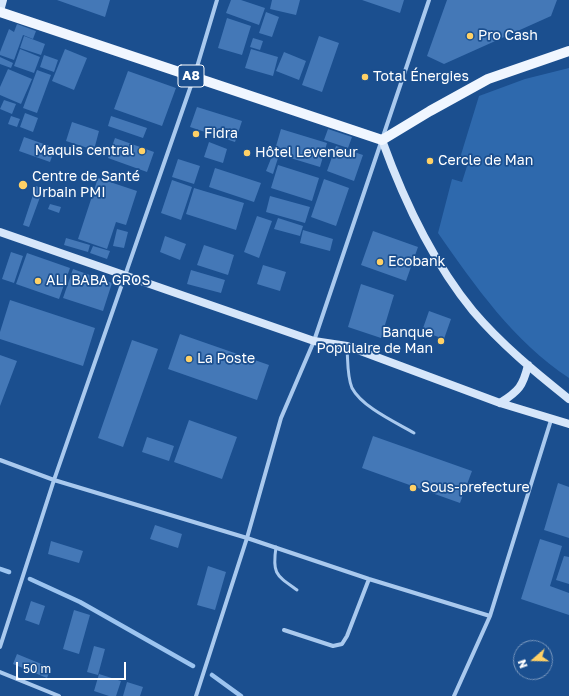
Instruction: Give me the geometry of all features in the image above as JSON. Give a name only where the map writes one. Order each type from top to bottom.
[{"type":"main road","name":"A8","points":[[0,11],[382,140]]},
{"type":"main road","points":[[382,140],[488,79],[569,51]]},
{"type":"street","points":[[0,11],[3,0]]},
{"type":"street","points":[[0,647],[54,480],[124,274],[194,77],[217,0]]},
{"type":"street","points":[[196,696],[247,538],[281,418],[314,341],[429,0]]},
{"type":"street","points":[[382,140],[400,189],[441,266],[473,310],[504,344],[569,399]]},
{"type":"street","points":[[0,232],[314,341],[347,346],[500,403],[551,420],[569,424]]},
{"type":"street","points":[[500,403],[514,394],[521,387],[528,365]]},
{"type":"street","points":[[454,696],[490,616],[551,420]]},
{"type":"street","points":[[0,460],[54,480],[276,547],[369,579],[490,616]]},
{"type":"street","points":[[284,630],[333,646],[342,644],[347,636],[369,579]]},
{"type":"street","points":[[0,672],[59,696]]},
{"type":"lane","points":[[347,346],[348,370],[352,388],[363,402],[414,433]]},
{"type":"lane","points":[[276,547],[273,566],[279,577],[297,590]]},
{"type":"shaded area","points":[[569,68],[569,378],[549,364],[513,330],[481,293],[438,233],[452,179],[462,182],[469,160],[460,158],[479,96],[525,79]]},
{"type":"building","points":[[57,0],[110,0],[105,17]]},
{"type":"building","points":[[231,0],[241,0],[265,8],[259,25],[226,13]]},
{"type":"building","points":[[272,0],[300,0],[296,15],[270,9]]},
{"type":"building","points":[[362,0],[404,0],[400,13]]},
{"type":"building","name":"Pro Cash","points":[[447,0],[557,0],[551,16],[444,64],[427,56]]},
{"type":"building","points":[[266,12],[279,17],[272,37],[259,33]]},
{"type":"building","points":[[227,18],[251,26],[242,55],[218,48]]},
{"type":"building","points":[[17,24],[36,31],[33,39],[23,35],[14,60],[0,55],[0,52],[9,29],[14,32]]},
{"type":"building","points":[[24,36],[45,44],[41,55],[20,48]]},
{"type":"building","points":[[319,36],[339,43],[322,92],[302,85]]},
{"type":"building","points":[[253,38],[263,41],[260,50],[250,47]]},
{"type":"building","points":[[20,49],[40,57],[34,73],[14,66]]},
{"type":"building","points":[[65,49],[87,58],[74,90],[52,81]]},
{"type":"building","points":[[251,49],[278,57],[273,76],[245,68]]},
{"type":"building","points":[[284,52],[306,61],[299,80],[276,71]]},
{"type":"building","points":[[44,55],[58,60],[54,72],[40,67]]},
{"type":"building","points":[[0,57],[13,63],[11,68],[0,64]]},
{"type":"building","points":[[8,69],[32,79],[21,104],[0,95],[0,87]]},
{"type":"building","points":[[37,70],[51,75],[37,113],[23,108]]},
{"type":"building","points":[[128,71],[176,88],[162,126],[114,109]]},
{"type":"building","points":[[4,100],[16,104],[12,114],[0,109]]},
{"type":"building","points":[[197,107],[242,121],[235,142],[190,127]]},
{"type":"building","points":[[25,113],[38,118],[33,132],[20,127]]},
{"type":"building","points":[[11,116],[20,119],[17,127],[8,124]]},
{"type":"building","points":[[111,116],[147,128],[143,138],[108,126]]},
{"type":"building","points":[[72,122],[99,131],[94,150],[66,141]]},
{"type":"building","points":[[281,129],[327,143],[320,167],[274,153]]},
{"type":"building","points":[[328,129],[352,137],[348,148],[324,140]]},
{"type":"building","points":[[24,137],[55,148],[50,162],[19,151]]},
{"type":"building","points":[[115,138],[154,152],[147,172],[108,158]]},
{"type":"building","points":[[209,142],[227,149],[223,163],[204,157]]},
{"type":"building","points":[[336,146],[363,155],[354,181],[327,171]]},
{"type":"building","points":[[272,156],[278,158],[273,174],[266,171]]},
{"type":"building","points":[[178,159],[200,166],[194,184],[172,177]]},
{"type":"building","points":[[278,165],[319,178],[312,201],[271,188]]},
{"type":"building","points":[[215,168],[261,183],[254,202],[209,187]]},
{"type":"building","points":[[98,178],[137,191],[126,225],[116,222],[107,249],[78,239]]},
{"type":"building","points":[[324,179],[349,188],[336,226],[311,217]]},
{"type":"building","points":[[172,180],[192,187],[181,220],[161,213]]},
{"type":"building","points":[[36,186],[43,189],[29,227],[23,225]]},
{"type":"building","points":[[194,188],[244,203],[236,230],[186,214]]},
{"type":"building","points":[[270,196],[310,207],[305,223],[266,212]]},
{"type":"building","points":[[50,204],[61,207],[59,213],[48,209]]},
{"type":"building","points":[[257,216],[272,221],[259,258],[244,252]]},
{"type":"building","points":[[278,218],[303,226],[300,236],[274,229]]},
{"type":"building","points":[[117,229],[128,232],[124,248],[113,246]]},
{"type":"building","points":[[303,230],[333,239],[330,251],[300,243]]},
{"type":"building","points":[[373,231],[418,247],[406,281],[361,265]]},
{"type":"building","points":[[165,236],[186,244],[180,260],[160,252]]},
{"type":"building","points":[[66,238],[90,245],[88,252],[64,245]]},
{"type":"building","points":[[204,245],[234,255],[228,275],[197,265]]},
{"type":"building","points":[[93,246],[110,251],[107,259],[90,253]]},
{"type":"building","points":[[11,252],[23,256],[14,283],[2,279]]},
{"type":"building","points":[[27,253],[70,268],[59,299],[16,284]]},
{"type":"building","points":[[263,265],[286,272],[280,291],[257,284]]},
{"type":"building","points":[[73,269],[112,283],[103,311],[63,298]]},
{"type":"building","points":[[191,270],[225,280],[221,293],[187,284]]},
{"type":"building","points":[[361,284],[394,295],[381,338],[348,327]]},
{"type":"building","points":[[10,300],[95,328],[83,366],[0,339],[0,332]]},
{"type":"building","points":[[429,311],[451,319],[444,339],[422,331]]},
{"type":"building","points":[[180,334],[269,365],[257,400],[168,369]]},
{"type":"building","points":[[132,340],[158,349],[123,447],[98,438]]},
{"type":"building","points":[[0,355],[17,361],[0,406]]},
{"type":"building","points":[[189,420],[237,437],[222,479],[174,462]]},
{"type":"building","points":[[373,436],[472,471],[460,503],[362,468]]},
{"type":"building","points":[[147,437],[174,446],[169,461],[142,452]]},
{"type":"building","points":[[558,483],[569,487],[569,538],[544,530]]},
{"type":"building","points":[[155,525],[182,534],[178,548],[150,539]]},
{"type":"building","points":[[540,539],[562,546],[550,586],[569,593],[569,615],[521,599]]},
{"type":"building","points":[[51,541],[83,551],[79,563],[48,554]]},
{"type":"building","points":[[564,556],[569,557],[569,584],[556,580]]},
{"type":"building","points":[[208,566],[226,572],[215,610],[197,605]]},
{"type":"building","points":[[31,601],[45,606],[39,625],[25,620]]},
{"type":"building","points":[[74,610],[90,615],[79,654],[63,649]]},
{"type":"building","points":[[94,646],[105,649],[98,675],[87,672]]},
{"type":"building","points":[[17,654],[51,668],[47,678],[13,664]]},
{"type":"building","points":[[99,674],[121,681],[116,696],[109,696],[94,691]]},
{"type":"building","points":[[127,682],[143,687],[140,696],[123,696]]},
{"type":"waterway","points":[[0,569],[9,572]]},
{"type":"waterway","points":[[30,579],[80,602],[193,666]]},
{"type":"waterway","points":[[212,675],[241,696]]},
{"type":"place","name":"Pro Cash","points":[[470,36]]},
{"type":"place","name":"Total Énergies","points":[[365,77]]},
{"type":"place","name":"Fidra","points":[[196,134]]},
{"type":"place","name":"Maquis central","points":[[142,151]]},
{"type":"place","name":"Hôtel Leveneur","points":[[247,153]]},
{"type":"place","name":"Cercle de Man","points":[[430,161]]},
{"type":"place","name":"Centre de Santé Urbain PMI","points":[[23,185]]},
{"type":"place","name":"Ecobank","points":[[380,262]]},
{"type":"place","name":"ALI BABA GROS","points":[[38,281]]},
{"type":"place","name":"Banque Populaire de Man","points":[[441,341]]},
{"type":"place","name":"La Poste","points":[[189,359]]},
{"type":"place","name":"Sous-prefecture","points":[[413,488]]}]
